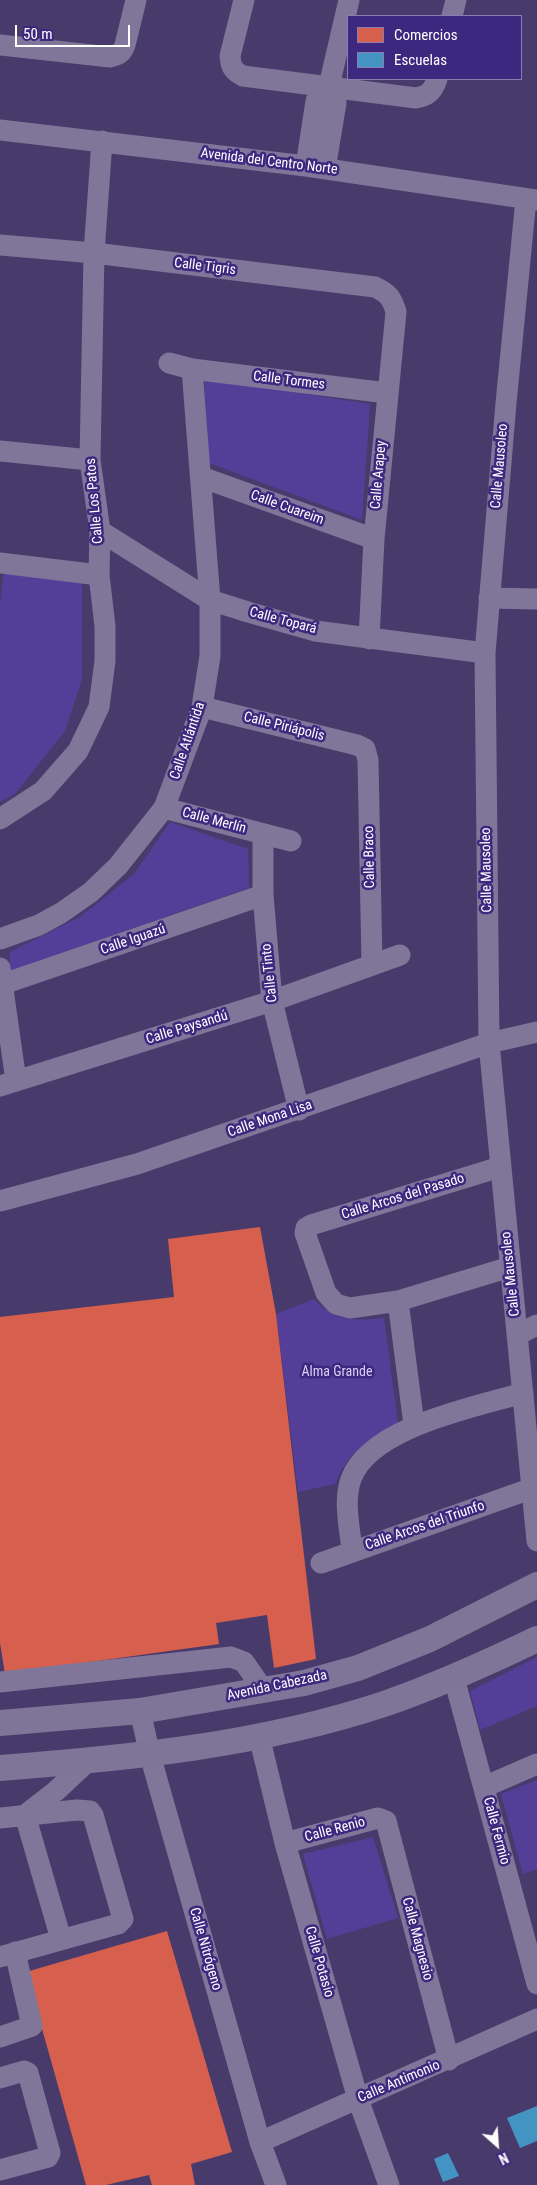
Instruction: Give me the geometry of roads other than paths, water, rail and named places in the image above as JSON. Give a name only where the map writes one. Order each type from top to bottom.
[{"type":"main road","name":"Avenida Cabezada","points":[[0,1723],[140,1711],[304,1683],[358,1668],[430,1639],[537,1585]]},
{"type":"main road","points":[[0,1768],[150,1755],[259,1736],[323,1722],[454,1678],[537,1640]]},
{"type":"street","points":[[0,45],[110,58],[118,56],[123,51],[136,0]]},
{"type":"street","points":[[244,0],[230,56],[230,65],[235,72],[243,76],[416,98],[425,96],[432,90],[437,80]]},
{"type":"street","points":[[316,168],[336,104],[328,86],[349,0]]},
{"type":"street","points":[[452,15],[456,0]]},
{"type":"street","name":"Avenida del Centro Norte","points":[[0,130],[316,168],[532,199]]},
{"type":"street","name":"Calle Los Patos","points":[[0,819],[43,790],[78,751],[99,707],[105,661],[105,626],[99,575],[100,531],[90,460],[94,253],[102,141]]},
{"type":"street","name":"Calle Mausoleo","points":[[532,199],[489,598],[485,653],[489,1043],[523,1393],[530,1489],[537,1541]]},
{"type":"street","name":"Calle Tigris","points":[[0,244],[94,253],[375,287],[386,292],[393,300],[396,312]]},
{"type":"street","name":"Calle Arapey","points":[[369,639],[374,539],[386,393],[396,312]]},
{"type":"street","name":"Calle Tormes","points":[[169,363],[192,369],[386,393]]},
{"type":"street","name":"Calle Atlántida","points":[[0,939],[39,925],[61,913],[92,892],[118,866],[164,808],[202,707],[210,656],[210,600],[192,369]]},
{"type":"street","points":[[0,451],[90,460]]},
{"type":"street","name":"Calle Cuareim","points":[[201,477],[374,539]]},
{"type":"street","name":"Calle Topará","points":[[100,531],[210,600],[316,631],[485,653]]},
{"type":"street","points":[[0,563],[99,575]]},
{"type":"street","points":[[489,598],[537,599]]},
{"type":"street","name":"Calle Piriápolis","points":[[202,707],[357,745],[365,749]]},
{"type":"street","name":"Calle Braco","points":[[365,749],[368,760],[372,965]]},
{"type":"street","name":"Calle Merlín","points":[[164,808],[291,840]]},
{"type":"street","name":"Calle Tinto","points":[[263,834],[263,896],[272,1001],[299,1110]]},
{"type":"street","name":"Calle Iguazú","points":[[2,976],[263,896]]},
{"type":"street","name":"Calle Paysandú","points":[[8,1084],[272,1001],[400,955]]},
{"type":"street","points":[[2,976],[8,1084]]},
{"type":"street","name":"Calle Mona Lisa","points":[[0,1200],[137,1164],[299,1110],[489,1043],[537,1032]]},
{"type":"street","name":"Calle Arcos del Pasado","points":[[398,1301],[350,1308],[336,1304],[323,1287],[306,1228],[500,1167]]},
{"type":"street","points":[[414,1425],[398,1301],[510,1267]]},
{"type":"street","points":[[516,1335],[537,1325]]},
{"type":"street","points":[[352,1551],[348,1496],[351,1480],[357,1467],[376,1448],[414,1425],[523,1393]]},
{"type":"street","name":"Calle Arcos del Triunfo","points":[[321,1563],[530,1489]]},
{"type":"street","points":[[0,1682],[231,1657],[244,1662],[264,1691]]},
{"type":"street","name":"Calle Fermio","points":[[454,1678],[537,1984]]},
{"type":"street","name":"Calle Nitrógeno","points":[[140,1711],[150,1755],[260,2142],[276,2185]]},
{"type":"street","name":"Calle Potasio","points":[[259,1736],[285,1843],[358,2099],[390,2185]]},
{"type":"street","points":[[25,1815],[56,1791],[88,1760]]},
{"type":"street","points":[[484,1787],[537,1764]]},
{"type":"street","points":[[0,1818],[88,1810],[93,1815],[122,1921],[120,1924],[8,1954],[32,2026],[0,2037]]},
{"type":"street","points":[[25,1815],[61,1939]]},
{"type":"street","name":"Calle Renio","points":[[285,1843],[378,1818],[384,1819]]},
{"type":"street","name":"Calle Magnesio","points":[[384,1819],[387,1824],[449,2060]]},
{"type":"street","name":"Calle Antimonio","points":[[260,2142],[449,2060],[537,2019]]},
{"type":"street","points":[[0,2078],[24,2071],[28,2073],[50,2154],[48,2157],[0,2170]]},
{"type":"park label","name":"Alma Grande","points":[[337,1372]]}]
